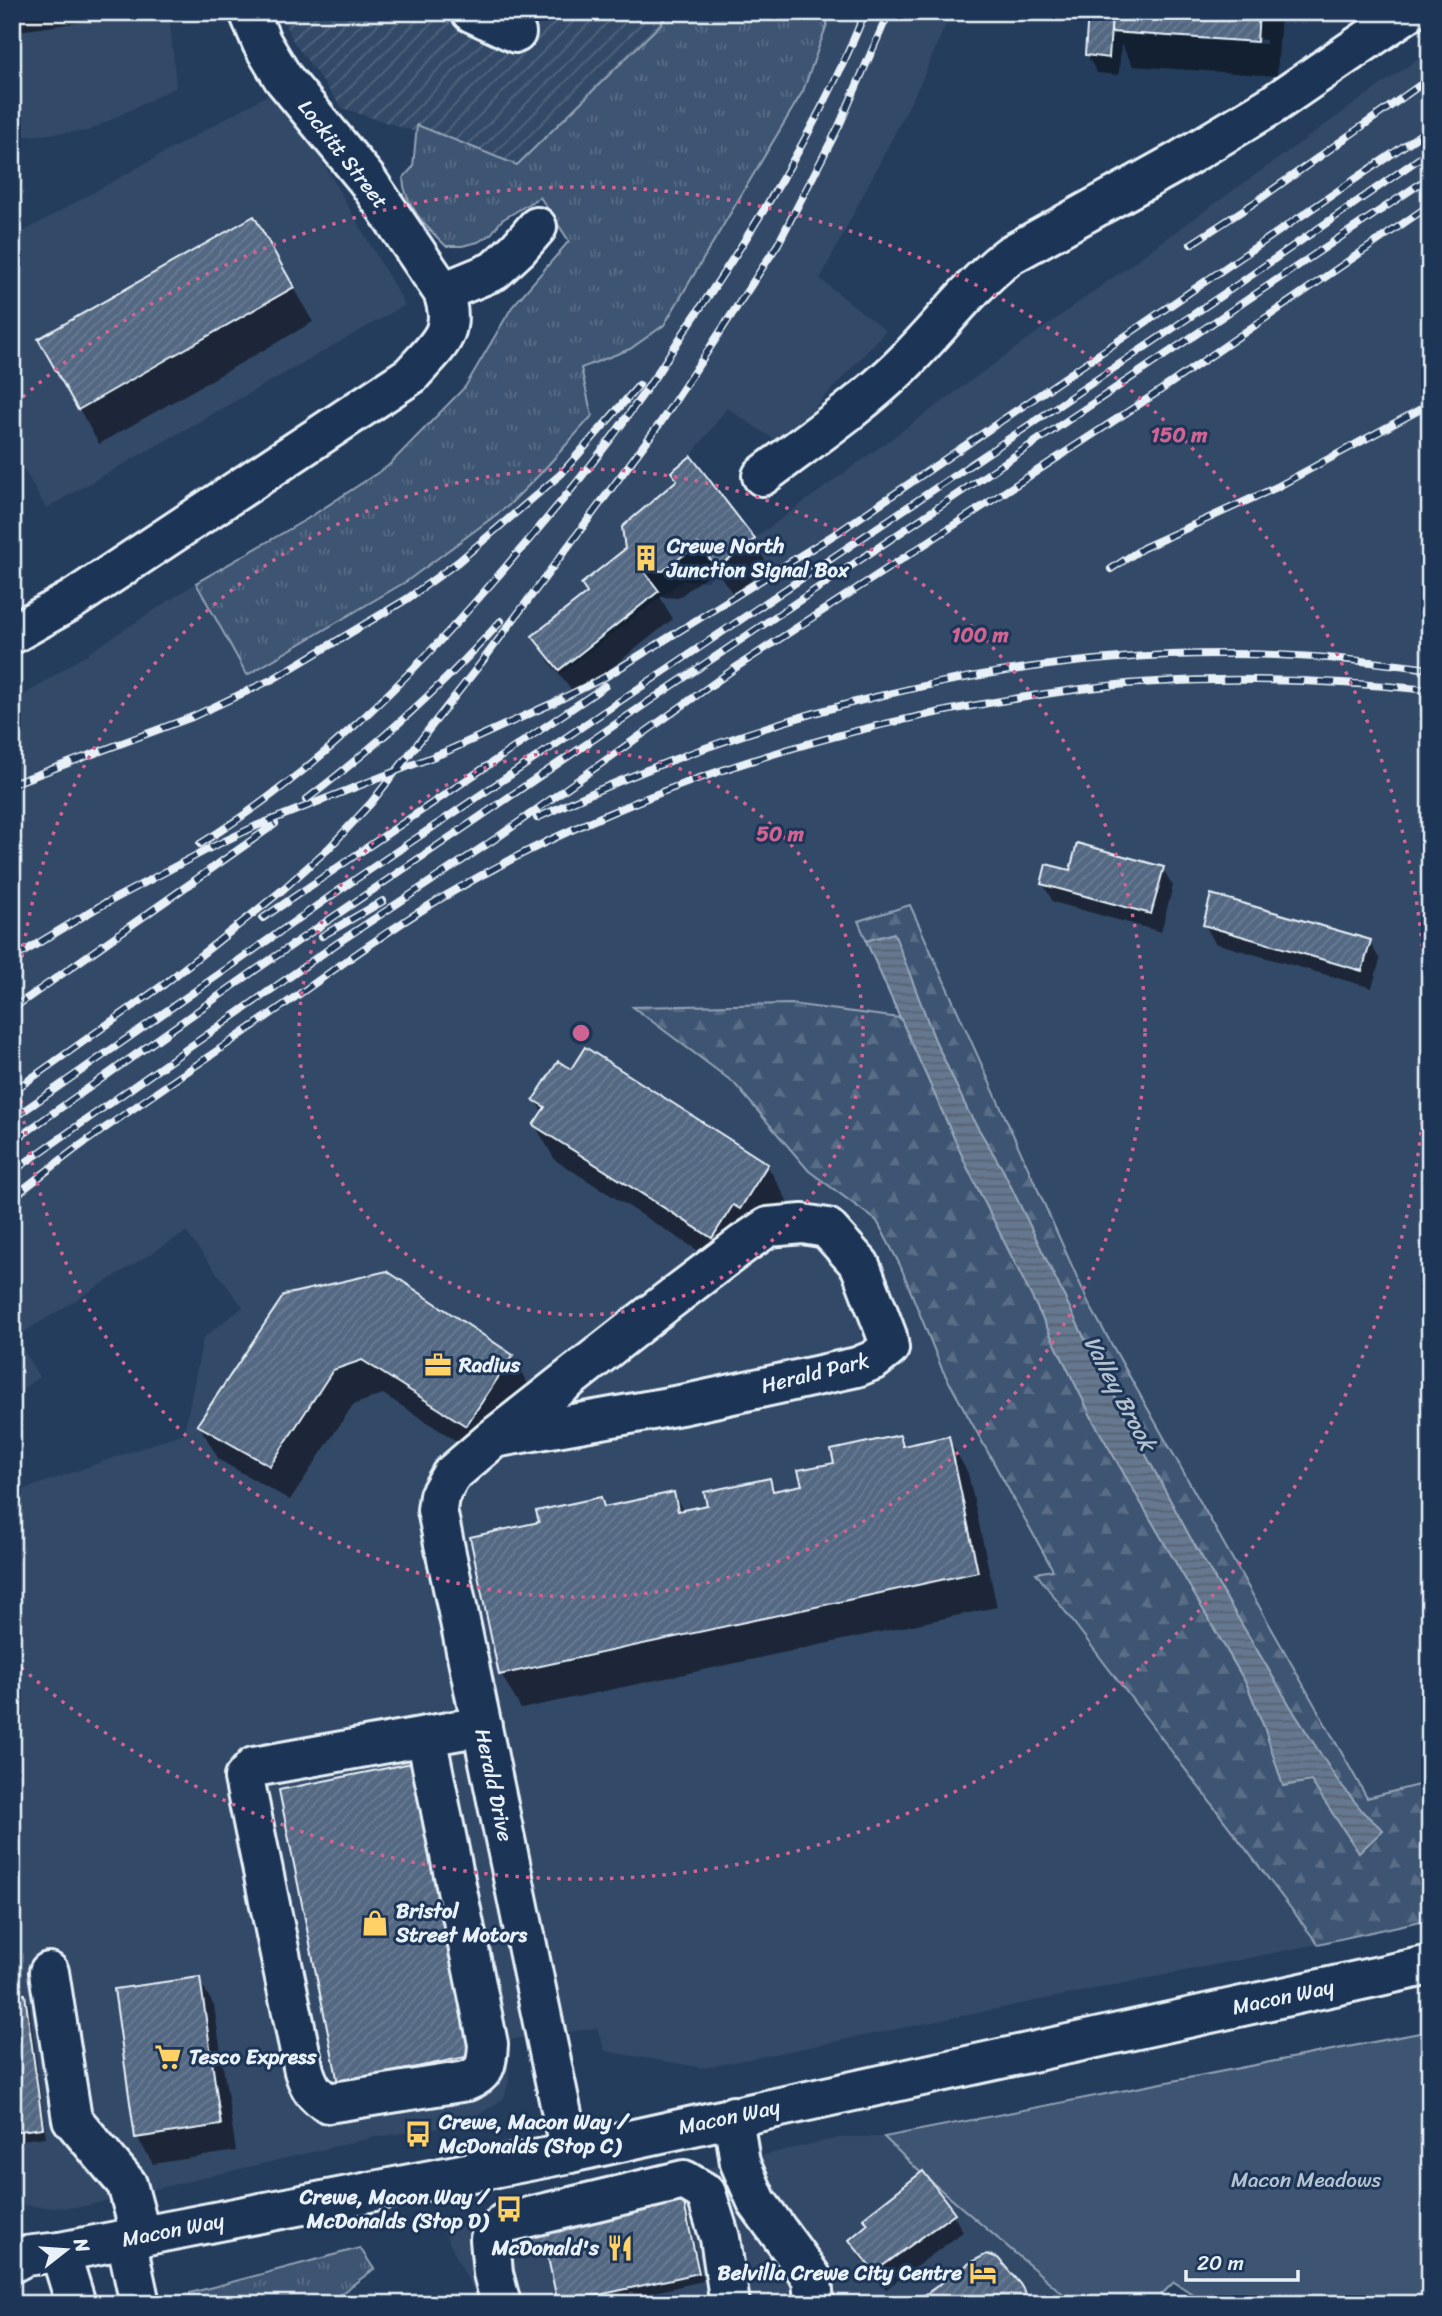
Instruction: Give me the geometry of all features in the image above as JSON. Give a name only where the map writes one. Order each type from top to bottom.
[{"type":"main road","name":"Lockitt Street","points":[[249,12],[262,43],[284,78],[367,180],[443,292]]},
{"type":"main road","points":[[471,12],[516,33]]},
{"type":"main road","points":[[762,476],[878,387],[991,270],[1010,255],[1179,162],[1272,105],[1408,12]]},
{"type":"main road","points":[[12,634],[72,600],[411,375],[442,340],[449,322],[443,292],[494,271],[537,227]]},
{"type":"main road","name":"Herald Park","points":[[803,1224],[827,1228],[860,1265],[887,1336],[889,1348],[874,1360],[857,1367],[685,1404],[494,1438],[668,1301],[768,1227],[803,1224]]},
{"type":"main road","name":"Herald Drive","points":[[494,1438],[451,1475],[439,1496],[436,1510],[570,2153]]},
{"type":"main road","points":[[426,1735],[488,2044],[487,2064],[477,2077],[467,2081],[328,2103],[316,2096],[308,2084],[244,1778],[254,1767],[426,1735],[482,1726]]},
{"type":"main road","name":"Macon Way","points":[[27,2255],[134,2238],[570,2153],[1430,1965]]},
{"type":"main road","points":[[49,1972],[72,2119],[127,2184],[140,2304]]},
{"type":"main road","points":[[477,1990],[534,1978]]},
{"type":"main road","points":[[733,2116],[740,2162],[757,2202],[812,2278],[814,2304]]},
{"type":"main road","points":[[501,2304],[493,2273],[490,2239],[504,2222],[684,2180],[706,2193],[720,2238],[730,2304]]},
{"type":"main road","points":[[27,2255],[76,2304]]},
{"type":"shaded area","points":[[12,12],[169,12],[176,87],[88,131],[12,137]]},
{"type":"shaded area","points":[[280,12],[667,12],[662,23],[517,165],[342,108],[293,41]]},
{"type":"shaded area","points":[[667,12],[951,12],[921,82],[820,279],[886,331],[781,444],[727,408],[691,456],[671,472],[677,480],[622,526],[625,549],[581,584],[587,593],[533,636],[561,673],[682,581],[707,581],[759,535],[1430,50],[1430,1782],[1367,1798],[900,1018],[791,1004],[634,1007],[734,1083],[809,1171],[877,1221],[900,1265],[942,1369],[1053,1570],[1036,1574],[1318,1944],[704,2068],[605,2051],[597,2028],[508,2040],[509,2082],[504,2098],[455,2126],[375,2137],[80,2207],[54,2208],[12,2204],[12,1497],[14,1493],[184,1433],[203,1338],[243,1307],[186,1232],[16,1337],[39,1377],[12,1396],[12,703],[196,583],[307,519],[387,466],[465,387],[512,307],[569,241],[540,197],[662,23]]},
{"type":"shaded area","points":[[280,88],[405,305],[46,508],[12,449],[12,238]]},
{"type":"shaded area","points":[[894,933],[935,1040],[968,1111],[1003,1170],[1094,1358],[1190,1537],[1336,1778],[1364,1813],[1383,1830],[1359,1853],[1311,1781],[1283,1786],[1247,1685],[1095,1424],[967,1167],[866,941]]},
{"type":"shaded area","points":[[843,2137],[884,2137],[921,2173],[1075,2304],[480,2304],[442,2228]]},
{"type":"green space","points":[[667,12],[827,12],[827,24],[803,91],[664,325],[630,349],[581,368],[592,416],[508,506],[407,581],[247,675],[196,583],[307,519],[388,466],[465,387],[512,307],[569,241],[540,197],[502,220],[491,234],[478,242],[446,246],[431,232],[412,207],[404,188],[403,178],[413,167],[417,125],[517,165],[662,23]]},
{"type":"green space","points":[[910,905],[1090,1306],[1367,1798],[1430,1782],[1430,1919],[1318,1944],[1036,1573],[1053,1570],[942,1369],[900,1265],[877,1221],[809,1171],[734,1083],[633,1007],[791,1004],[900,1018],[858,921]]},
{"type":"green space","name":"Macon Meadows","points":[[1430,2031],[1430,2304],[1208,2304],[1174,2282],[1161,2295],[1167,2304],[1075,2304],[921,2173],[884,2137]]},
{"type":"green space","points":[[360,2248],[374,2269],[327,2304],[188,2304],[190,2293]]},
{"type":"building","points":[[1088,12],[1112,12],[1109,58],[1085,55]]},
{"type":"building","points":[[1112,12],[1259,12],[1257,42],[1111,32]]},
{"type":"building","points":[[254,216],[294,287],[78,410],[38,339]]},
{"type":"building","name":"Crewe North Junction Signal Box","points":[[691,456],[755,539],[717,568],[698,544],[663,571],[643,570],[659,591],[559,670],[532,636],[587,593],[581,584],[625,549],[622,527],[677,480],[671,472]]},
{"type":"building","points":[[1077,843],[1164,867],[1151,914],[1041,884],[1046,864],[1070,870]]},
{"type":"building","points":[[1211,894],[1371,940],[1362,971],[1203,925]]},
{"type":"building","points":[[585,1047],[768,1164],[740,1209],[733,1205],[712,1238],[533,1125],[545,1107],[533,1100],[558,1061],[571,1069]]},
{"type":"building","name":"Radius","points":[[387,1271],[513,1355],[466,1426],[362,1360],[333,1370],[270,1466],[197,1425],[284,1295]]},
{"type":"building","points":[[900,1435],[903,1446],[949,1436],[978,1572],[499,1675],[470,1537],[539,1522],[536,1511],[601,1497],[604,1507],[674,1492],[678,1511],[707,1505],[704,1492],[770,1478],[773,1491],[802,1485],[798,1470],[834,1463],[831,1450]]},
{"type":"building","name":"Bristol Street Motors","points":[[412,1763],[471,2056],[338,2083],[279,1790]]},
{"type":"building","name":"Tesco Express","points":[[200,1977],[221,2125],[135,2138],[114,1989]]},
{"type":"building","points":[[25,1994],[43,2128],[12,2132],[12,1995]]},
{"type":"building","points":[[923,2171],[955,2213],[874,2272],[849,2240],[868,2224],[863,2218]]},
{"type":"building","name":"McDonald's","points":[[681,2189],[699,2273],[558,2304],[545,2244],[512,2252],[507,2228]]},
{"type":"building","name":"Belvilla Crewe City Centre","points":[[987,2254],[998,2258],[1020,2284],[1032,2304],[912,2304],[971,2262]]},
{"type":"railway","points":[[200,844],[283,787],[359,722],[464,615],[586,471],[650,384],[763,211],[829,94],[865,12]]},
{"type":"railway","points":[[162,986],[280,892],[329,848],[371,803],[481,663],[661,422],[778,244],[839,126],[889,12]]},
{"type":"railway","points":[[1191,244],[1257,201],[1430,78]]},
{"type":"railway","points":[[97,908],[256,826],[445,752],[605,677],[840,531],[1430,128]]},
{"type":"railway","points":[[12,1119],[341,889],[1237,285],[1430,151]]},
{"type":"railway","points":[[12,1142],[257,969],[654,698],[1430,177]]},
{"type":"railway","points":[[12,1172],[339,942],[498,837],[738,666],[1155,394],[1430,205]]},
{"type":"railway","points":[[12,784],[192,717],[273,679],[407,599],[458,562],[561,474],[639,385]]},
{"type":"railway","points":[[1111,569],[1143,548],[1277,487],[1430,404]]},
{"type":"railway","points":[[306,800],[408,715],[501,621]]},
{"type":"railway","points":[[537,818],[702,749],[787,721],[874,697],[961,679],[1050,665],[1139,657],[1229,654],[1330,658],[1430,669]]},
{"type":"railway","points":[[12,1198],[100,1131],[440,899],[508,861],[578,827],[723,770],[873,727],[950,710],[1108,686],[1259,680],[1430,690]]},
{"type":"railway","points":[[263,918],[605,686]]},
{"type":"railway","points":[[12,1009],[275,824]]},
{"type":"railway","points":[[322,936],[383,901]]},
{"type":"railway","points":[[12,959],[105,903]]},
{"type":"railway","points":[[12,1092],[170,980]]},
{"type":"place","name":"Crewe North Junction Signal Box","points":[[646,558]]},
{"type":"place","name":"Radius","points":[[438,1365]]},
{"type":"place","name":"Bristol Street Motors","points":[[375,1923]]},
{"type":"place","name":"Tesco Express","points":[[168,2057]]},
{"type":"place","name":"Crewe, Macon Way / McDonalds (Stop C)","points":[[418,2134]]},
{"type":"place","name":"Crewe, Macon Way / McDonalds (Stop D)","points":[[509,2209]]},
{"type":"place","name":"McDonald's","points":[[620,2248]]},
{"type":"place","name":"Belvilla Crewe City Centre","points":[[983,2273]]},
{"type":"water label","name":"Valley Brook","points":[[1120,1393]]}]
